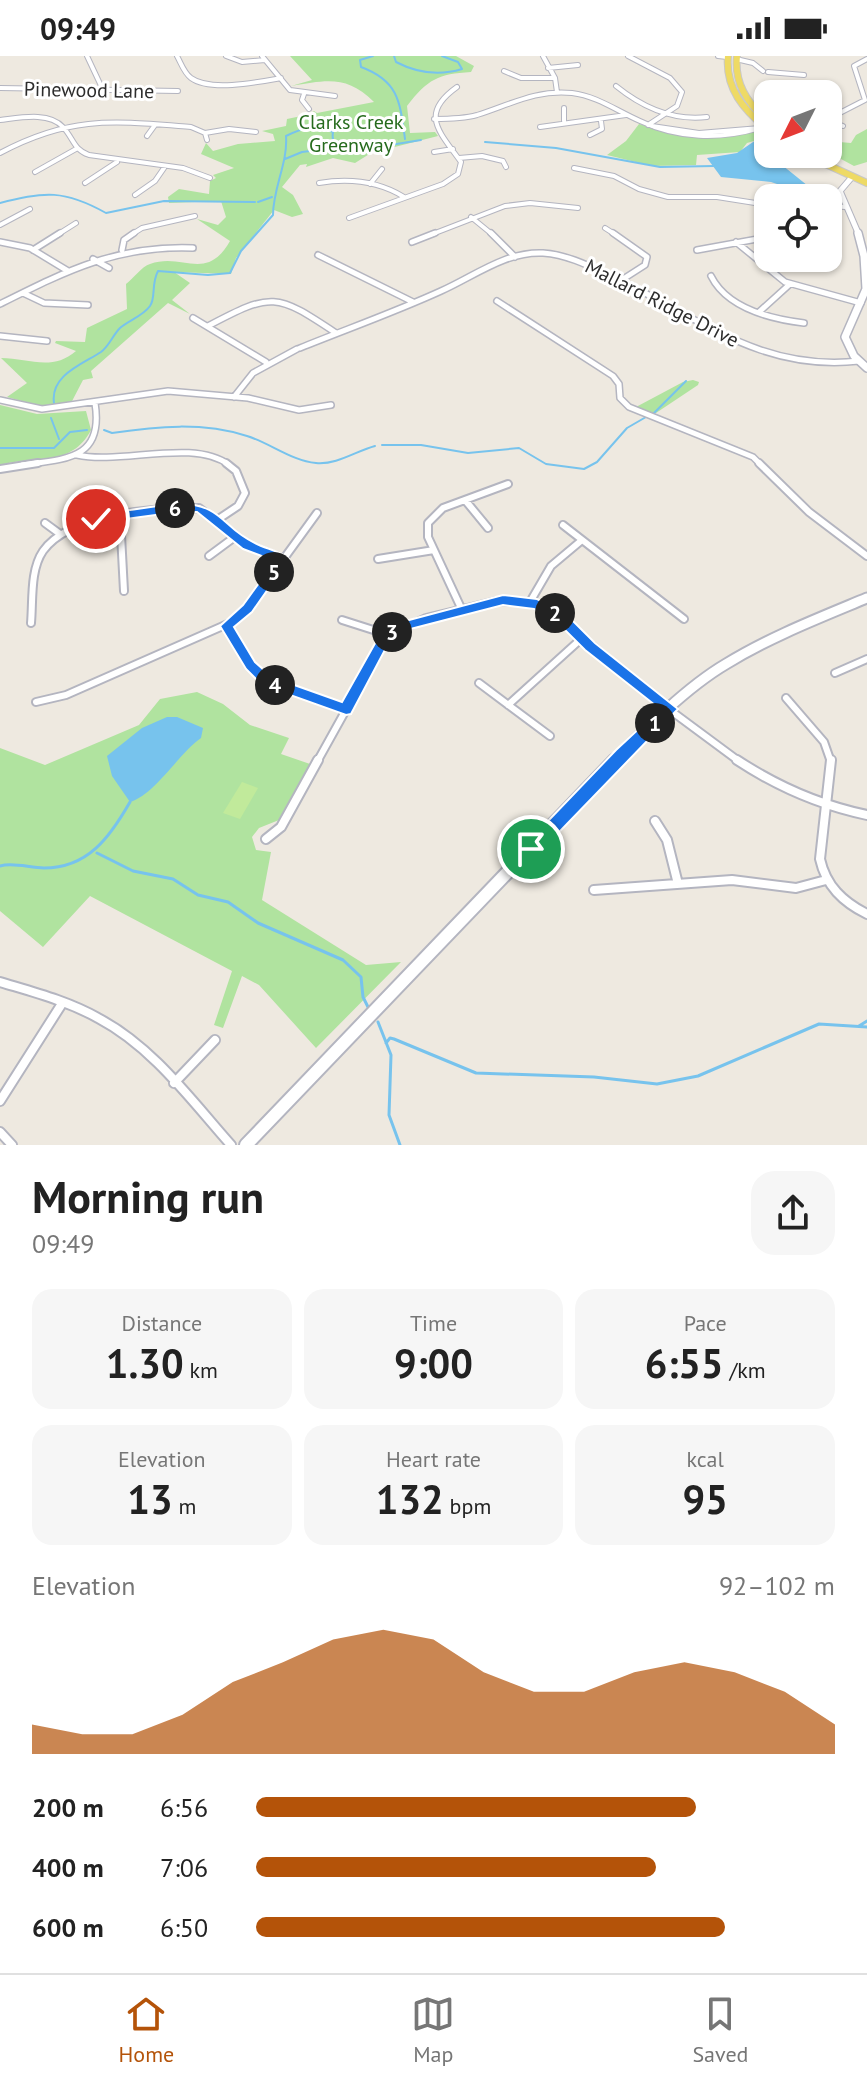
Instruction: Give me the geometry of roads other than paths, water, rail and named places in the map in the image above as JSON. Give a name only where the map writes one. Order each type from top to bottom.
[{"type":"main road","points":[[727,57],[727,76],[732,89],[754,116]]},
{"type":"main road","points":[[736,58],[740,87],[754,109]]},
{"type":"main road","points":[[837,168],[867,180]]},
{"type":"main road","points":[[841,168],[855,176]]},
{"type":"main road","points":[[855,176],[841,188],[864,253],[866,289],[846,331],[847,342],[867,368]]},
{"type":"main road","points":[[246,1145],[376,1013],[621,754],[670,709],[725,664],[788,631],[867,598]]},
{"type":"street","points":[[87,56],[103,90]]},
{"type":"street","points":[[177,56],[190,77],[200,81],[246,84],[281,78]]},
{"type":"street","points":[[226,56],[242,62],[264,58],[290,90],[335,96]]},
{"type":"street","points":[[543,56],[555,78],[557,92]]},
{"type":"street","points":[[628,56],[678,86],[682,95],[681,102],[650,126]]},
{"type":"street","points":[[718,56],[727,57]]},
{"type":"street","points":[[850,56],[860,61]]},
{"type":"street","points":[[736,58],[765,71],[804,74]]},
{"type":"street","points":[[842,114],[864,105],[866,97],[854,66],[867,59]]},
{"type":"street","points":[[548,68],[578,65]]},
{"type":"street","points":[[504,71],[521,78],[555,78]]},
{"type":"street","points":[[859,78],[867,78]]},
{"type":"street","points":[[616,86],[668,113],[693,118],[707,117]]},
{"type":"street","points":[[349,218],[452,179],[461,168],[459,158],[434,119],[438,102],[457,87]]},
{"type":"street","name":"Pinewood Lane","points":[[0,88],[178,91]]},
{"type":"street","points":[[434,119],[468,117],[522,96],[557,92],[590,97],[650,126],[673,133],[708,136],[754,129]]},
{"type":"street","points":[[304,94],[302,100],[309,109]]},
{"type":"street","points":[[564,108],[564,121]]},
{"type":"street","points":[[540,127],[564,121],[601,121],[627,115]]},
{"type":"street","points":[[0,120],[39,118],[62,125],[76,149],[117,162],[188,169],[210,178]]},
{"type":"street","points":[[0,153],[30,136],[85,121],[191,127],[205,133],[229,129],[256,132]]},
{"type":"street","points":[[590,135],[602,129],[601,121]]},
{"type":"street","points":[[147,136],[155,125]]},
{"type":"street","points":[[205,133],[207,140]]},
{"type":"street","points":[[35,172],[76,149]]},
{"type":"street","points":[[434,152],[453,149]]},
{"type":"street","points":[[459,158],[490,157],[503,161],[506,167]]},
{"type":"street","points":[[85,183],[117,162]]},
{"type":"street","points":[[135,195],[155,181],[164,168]]},
{"type":"street","points":[[574,168],[614,176],[639,189],[668,197],[708,196],[754,203]]},
{"type":"street","points":[[370,184],[382,169]]},
{"type":"street","points":[[319,183],[346,180],[370,184],[405,197]]},
{"type":"street","points":[[412,242],[471,217],[522,204],[578,208]]},
{"type":"street","points":[[842,207],[846,207]]},
{"type":"street","points":[[0,225],[30,209]]},
{"type":"street","points":[[122,250],[122,242],[132,232],[195,216]]},
{"type":"street","points":[[471,217],[515,257]]},
{"type":"street","points":[[33,250],[76,223]]},
{"type":"street","points":[[605,228],[647,257],[645,265],[620,281]]},
{"type":"street","points":[[697,250],[754,239]]},
{"type":"street","points":[[0,242],[33,250],[68,271]]},
{"type":"street","points":[[736,242],[773,275],[790,284],[861,303]]},
{"type":"street","points":[[0,304],[93,259],[122,250],[155,246],[193,248]]},
{"type":"street","name":"Mallard Ridge Drive","points":[[266,362],[515,257],[541,253],[563,255],[620,281],[715,333],[760,351],[826,365],[859,361]]},
{"type":"street","points":[[318,255],[413,302]]},
{"type":"street","points":[[93,259],[109,268]]},
{"type":"street","points":[[711,276],[719,290],[759,312],[804,323]]},
{"type":"street","points":[[759,312],[790,284]]},
{"type":"street","points":[[23,293],[44,303],[88,305]]},
{"type":"street","points":[[208,326],[258,300],[272,298],[284,300],[336,333]]},
{"type":"street","points":[[497,301],[616,378],[620,398],[629,407],[753,457],[809,512],[867,556]]},
{"type":"street","points":[[193,318],[266,362],[247,375],[234,397]]},
{"type":"street","points":[[0,336],[47,341]]},
{"type":"street","points":[[0,400],[44,410],[154,392],[234,397],[300,411],[331,405]]},
{"type":"street","points":[[0,469],[56,462],[77,455],[97,434],[100,423],[95,403]]},
{"type":"street","points":[[77,455],[101,462],[187,452],[216,458],[234,472],[245,493],[238,506],[217,520]]},
{"type":"street","points":[[462,610],[427,534],[431,518],[443,508],[508,484]]},
{"type":"street","points":[[465,500],[488,528]]},
{"type":"street","points":[[31,623],[35,569],[43,551],[60,534],[84,522],[190,507],[205,511],[252,548],[283,559]]},
{"type":"street","points":[[36,702],[66,695],[227,626],[248,608],[317,513]]},
{"type":"street","points":[[120,516],[124,591]]},
{"type":"street","points":[[45,523],[60,534]]},
{"type":"street","points":[[563,525],[684,619]]},
{"type":"street","points":[[209,556],[236,536]]},
{"type":"street","points":[[530,602],[551,566],[582,540]]},
{"type":"street","points":[[378,559],[434,550]]},
{"type":"street","points":[[266,839],[281,827],[389,635],[406,624],[503,600],[530,602],[559,615],[581,639],[765,779],[825,806],[867,815]]},
{"type":"street","points":[[342,620],[389,635]]},
{"type":"street","points":[[227,626],[251,665],[267,681],[346,710]]},
{"type":"street","points":[[508,705],[581,639]]},
{"type":"street","points":[[835,673],[867,659]]},
{"type":"street","points":[[479,683],[550,736]]},
{"type":"street","points":[[786,698],[829,752],[820,859],[826,880],[845,902],[867,914]]},
{"type":"street","points":[[655,821],[667,840],[678,884]]},
{"type":"street","points":[[594,890],[741,880],[796,888],[826,880]]},
{"type":"street","points":[[0,982],[63,1002],[113,1026],[142,1048],[231,1145]]},
{"type":"street","points":[[0,1101],[63,1002]]},
{"type":"street","points":[[174,1083],[215,1040]]},
{"type":"street","points":[[0,1132],[12,1145]]},
{"type":"water","points":[[754,141],[754,168],[786,168],[806,184],[721,177],[707,158],[737,153]]},
{"type":"water","points":[[167,717],[177,717],[203,728],[201,738],[149,791],[130,802],[112,776],[107,756],[142,728]]},
{"type":"waterway","points":[[373,56],[360,60],[361,67],[383,79],[395,94],[405,139]]},
{"type":"waterway","points":[[394,56],[396,62],[420,71],[437,73],[462,69],[458,62],[442,56]]},
{"type":"waterway","points":[[54,403],[54,393],[62,378],[101,352],[120,328],[150,306],[158,271],[208,275],[230,273],[241,251],[273,215],[286,136],[309,128],[321,128],[333,132],[336,145],[347,152],[421,140]]},
{"type":"waterway","points":[[485,142],[556,148],[660,167],[714,166]]},
{"type":"waterway","points":[[285,159],[302,152],[335,148]]},
{"type":"waterway","points":[[0,203],[29,196],[54,195],[78,200],[106,213],[164,201],[255,202]]},
{"type":"waterway","points":[[258,202],[272,197]]},
{"type":"waterway","points":[[653,414],[686,381]]},
{"type":"waterway","points":[[382,445],[421,445],[468,453],[519,448],[546,464],[584,469],[597,462],[627,428],[646,417]]},
{"type":"waterway","points":[[51,418],[59,439]]},
{"type":"waterway","points":[[104,430],[112,433],[163,427],[214,429],[247,436],[298,459],[316,463],[339,460],[375,446]]},
{"type":"waterway","points":[[0,448],[54,448],[70,432],[87,430]]},
{"type":"waterway","points":[[0,866],[44,868],[73,863],[106,838],[130,802]]},
{"type":"waterway","points":[[97,853],[133,871],[173,879],[198,895],[228,902],[258,923],[343,960],[361,977],[363,997],[369,1009]]},
{"type":"waterway","points":[[859,1026],[867,1021]]},
{"type":"waterway","points":[[378,1022],[386,1043]]},
{"type":"waterway","points":[[386,1043],[390,1038],[394,1039],[476,1073],[594,1077],[657,1084],[698,1076],[819,1024],[867,1027]]},
{"type":"waterway","points":[[386,1043],[391,1055],[389,1115],[400,1145]]},
{"type":"park label","name":"Clarks Creek Greenway","points":[[351,134]]}]
